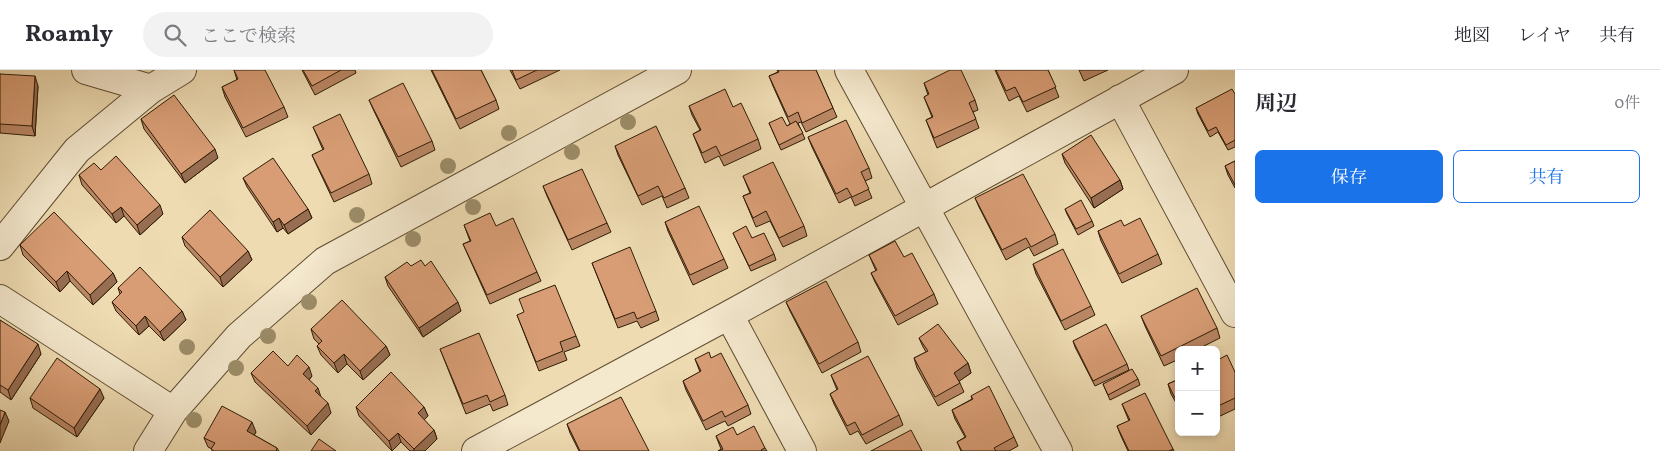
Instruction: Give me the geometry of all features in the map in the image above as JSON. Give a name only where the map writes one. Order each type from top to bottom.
[{"type":"street","points":[[86,70],[151,89]]},
{"type":"street","points":[[0,246],[77,150],[151,89],[182,70]]},
{"type":"street","points":[[148,451],[173,411],[239,336],[325,261],[677,70]]},
{"type":"street","points":[[849,70],[1058,451]]},
{"type":"street","points":[[476,451],[514,442],[729,315],[925,209],[1174,70]]},
{"type":"street","points":[[1120,99],[1235,313]]},
{"type":"street","points":[[0,299],[173,411]]},
{"type":"street","points":[[729,315],[802,451]]},
{"type":"building","points":[[234,70],[265,70],[284,107],[243,128],[222,87],[238,79]]},
{"type":"building","points":[[303,70],[341,70],[312,86]]},
{"type":"building","points":[[432,70],[481,70],[496,100],[456,119]]},
{"type":"building","points":[[512,70],[537,70],[516,80]]},
{"type":"building","points":[[778,70],[816,70],[833,108],[802,123],[798,112],[788,117],[769,76],[779,72]]},
{"type":"building","points":[[950,70],[961,70],[975,100],[969,103],[976,119],[934,138],[926,120],[933,117],[924,97],[929,94],[924,83]]},
{"type":"building","points":[[996,70],[1048,70],[1056,87],[1023,102],[1015,87],[1006,91]]},
{"type":"building","points":[[0,74],[35,76],[32,126],[0,124]]},
{"type":"building","points":[[403,83],[432,141],[398,157],[369,100]]},
{"type":"building","points":[[725,89],[733,107],[741,103],[758,139],[721,156],[716,146],[702,153],[693,134],[701,130],[689,106]]},
{"type":"building","points":[[1232,89],[1235,94],[1235,140],[1226,145],[1216,127],[1208,131],[1196,108]]},
{"type":"building","points":[[174,95],[215,149],[181,174],[141,119]]},
{"type":"building","points":[[340,114],[369,174],[331,193],[312,155],[324,149],[313,127]]},
{"type":"building","points":[[782,117],[787,126],[796,121],[803,133],[779,145],[769,123]]},
{"type":"building","points":[[846,120],[869,168],[861,172],[869,189],[852,197],[847,188],[836,194],[808,137]]},
{"type":"building","points":[[656,126],[685,188],[664,198],[658,186],[638,196],[615,146]]},
{"type":"building","points":[[1091,135],[1120,180],[1091,198],[1062,154]]},
{"type":"building","points":[[116,156],[160,205],[137,225],[121,207],[112,214],[79,175],[94,163],[101,170]]},
{"type":"building","points":[[273,158],[308,209],[284,225],[279,218],[273,222],[243,178]]},
{"type":"building","points":[[1235,161],[1235,185],[1225,166]]},
{"type":"building","points":[[773,162],[804,226],[779,238],[766,211],[753,218],[743,196],[751,193],[743,176]]},
{"type":"building","points":[[582,169],[607,223],[568,240],[543,186]]},
{"type":"building","points":[[1023,174],[1055,234],[1031,247],[1026,238],[1002,250],[975,198]]},
{"type":"building","points":[[1081,200],[1092,221],[1076,229],[1065,209]]},
{"type":"building","points":[[699,206],[724,259],[690,275],[665,222]]},
{"type":"building","points":[[210,210],[248,251],[220,277],[182,237]]},
{"type":"building","points":[[54,212],[113,273],[90,295],[67,271],[56,282],[20,245]]},
{"type":"building","points":[[490,213],[496,226],[513,218],[537,272],[487,295],[463,244],[471,241],[464,225]]},
{"type":"building","points":[[1140,218],[1158,254],[1119,274],[1098,231],[1121,220],[1124,226]]},
{"type":"building","points":[[746,226],[752,238],[764,233],[774,254],[749,266],[733,233]]},
{"type":"building","points":[[895,241],[904,257],[912,253],[934,294],[895,316],[871,273],[877,270],[869,255]]},
{"type":"building","points":[[630,247],[656,311],[637,319],[634,312],[615,319],[592,263]]},
{"type":"building","points":[[1063,249],[1091,306],[1061,321],[1033,264]]},
{"type":"building","points":[[421,260],[425,266],[431,261],[458,302],[419,328],[385,277],[407,262],[411,266]]},
{"type":"building","points":[[140,267],[182,311],[160,332],[145,316],[136,326],[112,302],[122,292],[118,288]]},
{"type":"building","points":[[826,281],[858,342],[819,364],[786,302]]},
{"type":"building","points":[[555,285],[576,336],[560,342],[563,351],[536,362],[517,315],[524,312],[519,299]]},
{"type":"building","points":[[1197,288],[1217,328],[1181,346],[1175,346],[1175,349],[1161,356],[1141,316]]},
{"type":"building","points":[[342,300],[386,346],[360,371],[344,354],[334,363],[317,346],[322,341],[311,329]]},
{"type":"building","points":[[0,320],[38,344],[8,390],[0,385]]},
{"type":"building","points":[[938,324],[968,363],[954,373],[960,383],[935,397],[914,358],[928,351],[919,338]]},
{"type":"building","points":[[1106,324],[1127,364],[1093,381],[1073,341]]},
{"type":"building","points":[[479,333],[505,395],[490,402],[487,395],[463,404],[440,349]]},
{"type":"building","points":[[273,351],[288,366],[297,355],[309,367],[303,374],[318,388],[315,391],[328,403],[307,426],[251,373]]},
{"type":"building","points":[[709,352],[711,358],[721,353],[748,405],[725,417],[722,411],[703,421],[683,381],[701,371],[695,359]]},
{"type":"building","points":[[1227,355],[1235,372],[1235,398],[1220,405],[1220,391],[1220,359]]},
{"type":"building","points":[[868,356],[899,415],[862,435],[855,422],[847,426],[830,394],[838,389],[831,375]]},
{"type":"building","points":[[57,358],[100,389],[74,428],[30,398]]},
{"type":"building","points":[[1132,369],[1138,379],[1108,395],[1103,384]]},
{"type":"building","points":[[391,372],[424,407],[418,413],[434,430],[414,449],[398,433],[389,441],[356,407]]},
{"type":"building","points":[[1175,381],[1175,398],[1168,384]]},
{"type":"building","points":[[989,386],[1014,437],[994,448],[996,451],[962,451],[957,442],[966,437],[952,410],[973,399],[971,396]]},
{"type":"building","points":[[1145,393],[1173,449],[1169,451],[1129,451],[1117,426],[1130,420],[1122,404]]},
{"type":"building","points":[[621,397],[649,451],[580,451],[567,424]]},
{"type":"building","points":[[222,406],[252,422],[247,431],[277,448],[276,451],[214,451],[211,449],[215,443],[204,438]]},
{"type":"building","points":[[0,410],[5,412],[0,425]]},
{"type":"building","points":[[754,426],[765,448],[762,451],[718,451],[723,449],[716,436],[733,427],[737,435]]},
{"type":"building","points":[[911,430],[922,451],[871,451]]},
{"type":"building","points":[[319,439],[336,451],[311,451]]}]
